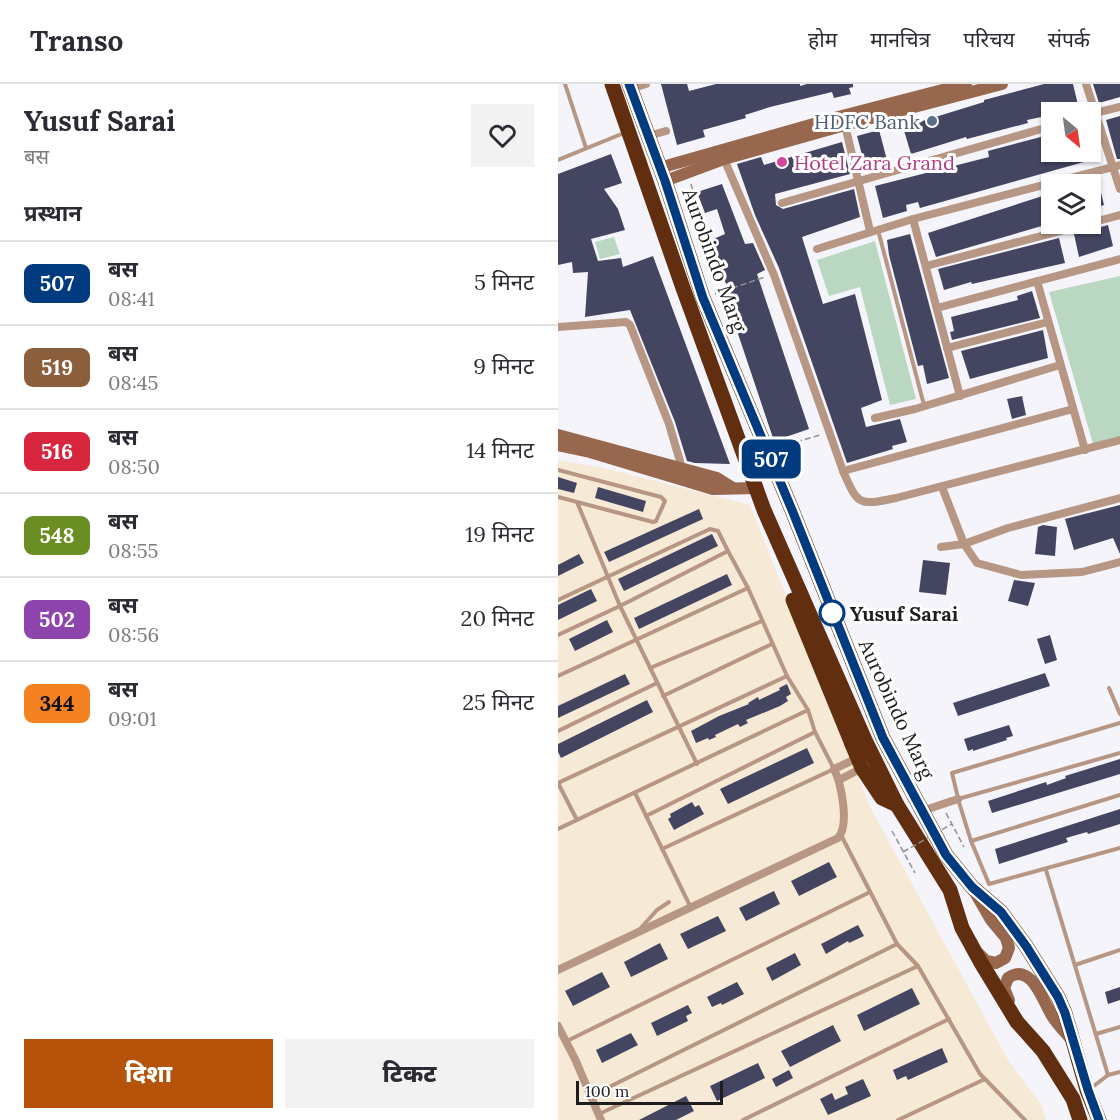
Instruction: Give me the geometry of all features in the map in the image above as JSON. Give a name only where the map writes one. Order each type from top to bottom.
[{"type":"highway","name":"Aurobindo Marg","points":[[612,84],[756,488],[856,719],[897,805],[950,890],[962,928],[980,961],[1017,1022],[1043,1051],[1073,1099],[1080,1120]]},
{"type":"highway","name":"Aurobindo Marg","points":[[629,86],[662,175],[703,298],[883,738],[946,855],[972,887],[1001,912],[1026,946],[1062,1005],[1099,1120]]},
{"type":"highway","points":[[768,519],[769,546],[857,757],[882,798],[897,805]]},
{"type":"highway","points":[[856,719],[857,757]]},
{"type":"street","points":[[629,86],[646,84]]},
{"type":"street","points":[[662,175],[926,89],[966,84]]},
{"type":"street","points":[[662,175],[688,172],[724,159],[844,125],[1002,84]]},
{"type":"street","points":[[1086,84],[1090,102]]},
{"type":"street","points":[[1101,112],[1120,107]]},
{"type":"street","points":[[844,125],[858,182],[874,230]]},
{"type":"street","points":[[782,203],[1041,129]]},
{"type":"street","points":[[648,136],[666,131]]},
{"type":"street","points":[[1101,132],[1116,166],[1120,189]]},
{"type":"street","points":[[724,159],[774,275],[843,471],[854,496],[859,501],[866,503],[896,498],[1120,440]]},
{"type":"street","points":[[817,249],[874,230],[1116,166]]},
{"type":"street","points":[[1101,220],[1120,215]]},
{"type":"street","points":[[914,219],[960,396]]},
{"type":"street","points":[[926,266],[1047,234]]},
{"type":"street","points":[[937,308],[1120,259]]},
{"type":"street","points":[[1036,281],[1085,450]]},
{"type":"street","points":[[558,327],[626,322],[630,325],[673,434],[682,468]]},
{"type":"street","points":[[947,348],[1048,322]]},
{"type":"street","points":[[874,418],[925,406],[1060,365]]},
{"type":"street","points":[[843,471],[1073,409]]},
{"type":"street","points":[[558,435],[717,478],[733,488]]},
{"type":"street","points":[[558,444],[713,489],[756,488]]},
{"type":"street","points":[[942,487],[964,544],[977,563],[1021,575],[1082,572],[1120,562]]},
{"type":"street","points":[[941,547],[964,544],[1008,528],[1120,498]]},
{"type":"street","points":[[558,970],[838,838],[841,835],[843,823],[839,780],[834,769],[857,757]]},
{"type":"street","points":[[839,780],[857,757]]},
{"type":"street","points":[[922,811],[958,799]]},
{"type":"street","points":[[950,890],[982,958],[996,963],[1005,958],[1009,948],[1008,942],[991,920],[972,887]]},
{"type":"street","points":[[1043,1051],[1005,993],[1005,983],[1012,975],[1023,974],[1031,979],[1052,1017],[1072,1040]]},
{"type":"street","points":[[558,1026],[567,1041],[600,1117]]},
{"type":"lane","points":[[565,84],[585,148]]},
{"type":"lane","points":[[558,160],[630,131]]},
{"type":"lane","points":[[874,230],[925,406]]},
{"type":"lane","points":[[558,470],[661,496],[665,501],[654,522],[558,497]]},
{"type":"lane","points":[[576,502],[620,606],[697,764]]},
{"type":"lane","points":[[558,600],[710,529],[718,531],[748,588],[787,676],[808,710],[815,732],[834,769],[662,849]]},
{"type":"lane","points":[[558,635],[728,551]]},
{"type":"lane","points":[[558,676],[748,588]]},
{"type":"lane","points":[[650,668],[762,621]]},
{"type":"lane","points":[[663,696],[772,644]]},
{"type":"lane","points":[[577,820],[558,783],[787,676]]},
{"type":"lane","points":[[558,731],[657,683]]},
{"type":"lane","points":[[1109,688],[1120,714]]},
{"type":"lane","points":[[558,829],[808,710]]},
{"type":"lane","points":[[1120,723],[952,773],[971,841],[989,884],[1047,870],[1120,848]]},
{"type":"lane","points":[[646,816],[815,732]]},
{"type":"lane","points":[[958,799],[1120,753]]},
{"type":"lane","points":[[635,793],[690,906]]},
{"type":"lane","points":[[971,841],[1120,795]]},
{"type":"lane","points":[[841,835],[897,944],[918,966],[980,1074],[1025,1120]]},
{"type":"lane","points":[[1047,870],[1108,1075]]},
{"type":"lane","points":[[567,1041],[870,892]]},
{"type":"lane","points":[[634,935],[657,910],[669,902]]},
{"type":"lane","points":[[591,1096],[897,944]]},
{"type":"lane","points":[[1075,964],[1120,950]]},
{"type":"lane","points":[[600,1117],[918,966]]},
{"type":"lane","points":[[743,1120],[949,1019]]},
{"type":"lane","points":[[1096,1034],[1120,1027]]},
{"type":"lane","points":[[1088,1090],[1108,1075],[1120,1072]]},
{"type":"lane","points":[[898,1120],[985,1078]]},
{"type":"path","points":[[681,231],[702,223],[688,172]]},
{"type":"path","points":[[703,298],[774,275]]},
{"type":"path","points":[[767,450],[830,432]]},
{"type":"path","points":[[941,804],[964,847]]},
{"type":"path","points":[[903,852],[952,824]]},
{"type":"path","points":[[892,831],[915,873]]},
{"type":"shaded area","points":[[558,460],[604,468],[750,505],[870,807],[1008,1060],[1042,1106],[1046,1120],[558,1120]]},
{"type":"green space","points":[[614,237],[620,254],[600,259],[595,242]]},
{"type":"green space","points":[[875,241],[916,399],[890,405],[860,287],[829,296],[817,260]]},
{"type":"green space","points":[[1120,276],[1120,440],[1094,447],[1049,292]]},
{"type":"building","points":[[661,84],[687,84],[689,91],[716,84],[800,84],[800,86],[853,84],[853,87],[849,88],[851,94],[834,98],[832,92],[745,115],[746,118],[703,130],[705,137],[677,145]]},
{"type":"building","points":[[1044,84],[1073,84],[1077,102],[1041,102],[1041,117],[1027,120],[1028,123],[967,139],[966,137],[911,154],[903,127],[984,102],[984,100]]},
{"type":"building","points":[[1093,84],[1120,84],[1120,97],[1099,102]]},
{"type":"building","points":[[1120,116],[1120,159],[1117,159],[1106,120]]},
{"type":"building","points":[[879,130],[887,160],[865,166],[857,136]]},
{"type":"building","points":[[1041,137],[1041,162],[1084,162],[920,208],[918,202],[906,205],[907,211],[883,218],[875,186],[989,157],[988,151]]},
{"type":"building","points":[[842,142],[850,174],[775,194],[776,205],[783,209],[854,189],[860,217],[802,237],[823,304],[855,294],[882,400],[861,408],[866,427],[900,419],[907,442],[892,446],[893,449],[847,463],[779,268],[755,215],[737,164],[761,157],[764,165]]},
{"type":"building","points":[[611,154],[622,183],[604,189],[618,209],[625,230],[591,239],[598,261],[621,258],[623,267],[653,256],[730,464],[687,461],[675,422],[630,310],[585,317],[588,272],[573,273],[572,262],[558,265],[558,174]]},
{"type":"building","points":[[722,184],[745,244],[753,243],[765,270],[757,274],[809,429],[774,441],[725,295],[732,292],[713,264],[704,243],[725,234],[717,209],[705,213],[697,192]]},
{"type":"building","points":[[1041,197],[1041,226],[936,257],[928,233]]},
{"type":"building","points":[[1108,225],[1113,246],[1079,257],[1074,234],[1101,234],[1101,227]]},
{"type":"building","points":[[910,234],[949,378],[927,384],[923,365],[918,366],[887,240]]},
{"type":"building","points":[[1059,238],[1065,263],[972,284],[971,282],[944,290],[938,269]]},
{"type":"building","points":[[1032,291],[1040,318],[952,340],[950,332],[954,331],[951,317],[1018,300],[1017,296]]},
{"type":"building","points":[[1043,330],[1048,358],[970,379],[961,351]]},
{"type":"building","points":[[1022,396],[1026,415],[1012,419],[1007,399]]},
{"type":"building","points":[[558,477],[577,483],[574,493],[558,489]]},
{"type":"building","points":[[598,487],[646,501],[643,512],[595,498]]},
{"type":"building","points":[[1120,505],[1120,554],[1113,538],[1074,550],[1065,519]]},
{"type":"building","points":[[699,509],[703,519],[609,562],[604,552]]},
{"type":"building","points":[[1043,525],[1057,527],[1055,556],[1035,554],[1038,527]]},
{"type":"building","points":[[712,534],[718,546],[624,591],[618,579]]},
{"type":"building","points":[[579,554],[584,563],[558,576],[558,565]]},
{"type":"building","points":[[923,560],[950,563],[946,595],[919,592]]},
{"type":"building","points":[[727,574],[732,585],[639,629],[634,618]]},
{"type":"building","points":[[1014,580],[1035,583],[1028,606],[1008,601]]},
{"type":"building","points":[[591,589],[597,601],[558,620],[558,605]]},
{"type":"building","points":[[607,620],[613,632],[575,651],[569,639]]},
{"type":"building","points":[[1050,635],[1057,660],[1045,664],[1037,639]]},
{"type":"building","points":[[1045,673],[1050,686],[958,716],[953,703]]},
{"type":"building","points":[[625,674],[630,684],[558,718],[558,706]]},
{"type":"building","points":[[787,684],[791,694],[786,697],[788,701],[746,720],[748,723],[740,727],[738,724],[715,735],[716,737],[696,743],[691,731],[749,704],[758,697],[759,700],[780,690],[779,688]]},
{"type":"building","points":[[647,700],[653,712],[561,758],[558,744]]},
{"type":"building","points":[[1009,725],[1013,736],[1006,738],[1007,740],[968,751],[964,739]]},
{"type":"building","points":[[807,748],[814,763],[728,804],[720,789]]},
{"type":"building","points":[[1120,759],[1120,774],[992,813],[988,801],[1046,782],[1047,785],[1066,778],[1065,776]]},
{"type":"building","points":[[692,802],[695,807],[699,805],[704,814],[674,830],[668,819],[671,817],[670,814]]},
{"type":"building","points":[[1120,809],[1120,824],[1066,838],[1068,842],[999,864],[995,849]]},
{"type":"building","points":[[829,862],[837,877],[799,896],[791,881]]},
{"type":"building","points":[[774,891],[780,904],[746,921],[739,908]]},
{"type":"building","points":[[718,916],[726,931],[688,949],[680,934]]},
{"type":"building","points":[[858,925],[864,936],[849,943],[848,941],[826,954],[821,944]]},
{"type":"building","points":[[660,943],[668,959],[631,977],[624,962]]},
{"type":"building","points":[[795,953],[801,965],[772,981],[766,968]]},
{"type":"building","points":[[602,972],[610,987],[573,1006],[565,991]]},
{"type":"building","points":[[737,982],[744,994],[722,1005],[721,1003],[712,1007],[707,997]]},
{"type":"building","points":[[1120,987],[1120,1000],[1108,1004],[1105,992]]},
{"type":"building","points":[[912,988],[920,1004],[864,1031],[857,1015]]},
{"type":"building","points":[[688,1005],[692,1013],[686,1016],[688,1021],[657,1036],[651,1023]]},
{"type":"building","points":[[833,1025],[841,1041],[790,1067],[781,1051]]},
{"type":"building","points":[[631,1033],[638,1045],[602,1063],[596,1050]]},
{"type":"building","points":[[942,1048],[948,1062],[908,1080],[906,1076],[897,1080],[893,1070]]},
{"type":"building","points":[[758,1063],[765,1078],[717,1101],[710,1086]]},
{"type":"building","points":[[789,1070],[793,1078],[776,1087],[772,1079]]},
{"type":"building","points":[[863,1079],[871,1096],[828,1115],[820,1099],[832,1093],[835,1100],[848,1094],[845,1087]]},
{"type":"building","points":[[686,1096],[694,1111],[676,1120],[639,1120]]},
{"type":"bus line","name":"507","points":[[629,84],[665,181],[703,298],[792,510],[883,738],[946,855],[972,887],[1001,912],[1026,946],[1058,997],[1099,1120]]},
{"type":"place","name":"HDFC Bank","points":[[932,121]]},
{"type":"place","name":"Hotel Zara Grand","points":[[782,162]]},
{"type":"place","name":"Yusuf Sarai","points":[[832,613]]}]
